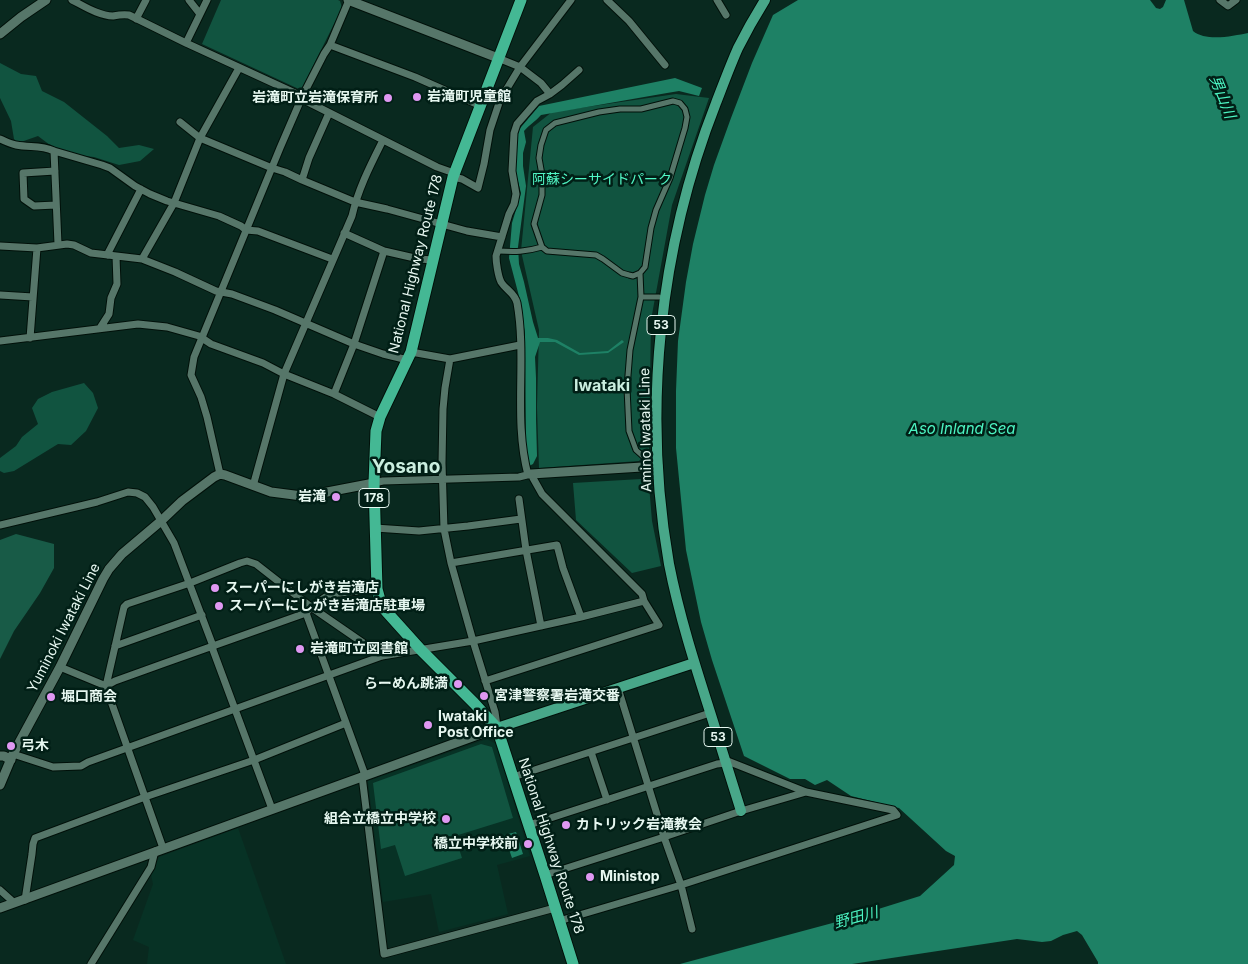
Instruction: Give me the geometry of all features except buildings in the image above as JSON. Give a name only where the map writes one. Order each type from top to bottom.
[{"type":"highway","name":"National Highway Route 178","points":[[522,0],[453,175],[409,356],[380,416],[376,431],[374,483],[377,588],[385,610],[497,728],[573,964]]},
{"type":"main road","name":"Amino Iwataki Line","points":[[741,811],[694,664],[680,614],[670,565],[663,523],[658,466],[657,396],[661,323],[674,244],[689,186],[705,133],[738,49],[765,0]]},
{"type":"main road","points":[[497,728],[694,664]]},
{"type":"street","points":[[0,34],[46,0]]},
{"type":"street","points":[[72,0],[112,16],[120,14],[129,15],[297,94],[306,101],[478,188],[490,130],[500,100],[520,67],[572,0]]},
{"type":"street","points":[[136,19],[146,0]]},
{"type":"street","points":[[189,0],[200,14]]},
{"type":"street","points":[[186,43],[206,0]]},
{"type":"street","points":[[550,94],[541,83],[520,67],[348,0],[330,45],[302,98],[220,292],[194,357],[191,375],[201,397],[207,417],[220,474],[271,492],[302,496],[383,481],[519,477],[531,474],[658,466]]},
{"type":"street","points":[[607,0],[629,21],[665,65]]},
{"type":"street","points":[[717,0],[726,15]]},
{"type":"street","points":[[1220,0],[1228,6],[1236,0]]},
{"type":"street","points":[[330,45],[415,77],[481,106]]},
{"type":"street","points":[[142,260],[174,203],[200,138],[239,68]]},
{"type":"street","points":[[485,681],[659,625],[642,594],[542,494],[531,474],[522,448],[520,322],[516,297],[501,282],[496,262],[516,194],[512,172],[514,133],[517,124],[537,101],[550,94],[579,70]]},
{"type":"street","points":[[673,101],[680,103],[685,109],[687,116],[685,128],[670,178],[656,210],[651,228],[645,268],[633,276],[622,273],[604,258],[596,255],[547,251],[542,247],[534,224],[542,195],[542,174],[539,158],[546,130],[555,124],[599,112],[641,109],[673,101]]},
{"type":"street","points":[[302,180],[309,158],[329,112]]},
{"type":"street","points":[[180,122],[200,138],[355,202],[467,231],[502,237]]},
{"type":"street","points":[[0,139],[14,145],[37,146],[102,164],[150,194],[219,216],[246,230],[258,231],[332,259]]},
{"type":"street","points":[[253,486],[284,374],[352,216],[355,202],[383,140]]},
{"type":"street","points":[[54,151],[58,244]]},
{"type":"street","points":[[55,171],[23,173],[24,199],[34,206],[56,205]]},
{"type":"street","points":[[107,255],[141,189]]},
{"type":"street","points":[[344,233],[384,251],[419,259],[433,260]]},
{"type":"street","points":[[0,246],[37,248],[67,244],[74,245],[91,253],[142,260],[175,272],[216,291],[232,294],[275,310],[354,344],[383,354],[450,359],[520,345]]},
{"type":"street","points":[[498,251],[518,252],[542,247]]},
{"type":"street","points":[[30,338],[37,248]]},
{"type":"street","points":[[334,394],[354,344],[384,251]]},
{"type":"street","points":[[100,328],[109,314],[111,298],[117,284],[116,256]]},
{"type":"street","points":[[640,273],[641,297],[630,350],[627,388],[629,431],[636,450],[645,458]]},
{"type":"street","points":[[0,295],[33,297]]},
{"type":"street","points":[[641,297],[659,297]]},
{"type":"street","points":[[0,341],[138,324],[166,327],[199,336],[211,344],[263,363],[380,416]]},
{"type":"street","points":[[0,908],[497,728],[495,712],[472,641],[444,529],[442,479],[443,409],[450,359]]},
{"type":"street","name":"Yuminoki Iwataki Line","points":[[0,785],[12,757],[109,569],[122,554],[182,501],[220,474]]},
{"type":"street","points":[[0,525],[97,502],[128,492],[137,493],[145,497],[174,542],[213,646],[212,650],[272,809]]},
{"type":"street","points":[[519,499],[526,550],[542,626]]},
{"type":"street","points":[[375,528],[420,531],[521,519]]},
{"type":"street","points":[[451,563],[557,545],[581,618]]},
{"type":"street","points":[[91,964],[159,850],[145,798],[106,686],[124,607],[127,604],[247,561],[256,564],[308,610],[382,656]]},
{"type":"street","points":[[106,686],[114,681],[308,610],[330,594],[377,588]]},
{"type":"street","points":[[0,756],[53,767],[81,766],[382,656],[472,641],[581,618],[644,600]]},
{"type":"street","points":[[308,610],[364,776],[384,954],[555,908]]},
{"type":"street","points":[[115,646],[202,615]]},
{"type":"street","points":[[60,667],[106,686]]},
{"type":"street","points":[[618,688],[664,837],[681,885],[692,929]]},
{"type":"street","points":[[513,777],[710,714]]},
{"type":"street","points":[[25,900],[33,844],[36,838],[254,760],[346,723]]},
{"type":"street","points":[[591,752],[607,800]]},
{"type":"street","points":[[529,825],[726,762],[806,792],[893,810],[896,815],[681,885],[559,921]]},
{"type":"street","points":[[545,875],[741,811],[806,792]]},
{"type":"street","points":[[0,890],[14,903]]},
{"type":"shaded area","points":[[16,534],[54,544],[54,568],[40,593],[14,631],[0,659],[0,540]]},
{"type":"shaded area","name":"組合立橋立中学校","points":[[487,739],[496,744],[530,856],[497,865],[508,914],[439,932],[431,894],[383,902],[368,781]]},
{"type":"shaded area","points":[[238,828],[286,964],[147,964],[149,947],[133,940],[153,884],[151,874],[159,857]]},
{"type":"green space","points":[[221,0],[338,0],[342,8],[301,90],[202,44]]},
{"type":"green space","points":[[0,63],[21,74],[36,76],[42,91],[64,102],[107,136],[119,148],[139,145],[154,149],[140,161],[119,165],[54,148],[38,136],[18,143],[14,139],[11,121],[0,98]]},
{"type":"green space","name":"阿蘇シーサイドパーク","points":[[676,94],[709,98],[672,205],[651,320],[649,450],[639,461],[539,468],[537,407],[539,330],[521,251],[533,127],[552,112]]},
{"type":"green space","points":[[84,383],[93,393],[98,408],[86,431],[71,445],[58,444],[14,471],[4,473],[0,471],[0,458],[16,446],[22,437],[38,424],[32,408],[38,399],[52,392]]},
{"type":"green space","points":[[641,479],[649,485],[652,521],[661,566],[632,573],[576,520],[573,483]]},
{"type":"green space","points":[[481,744],[492,747],[513,818],[455,836],[462,858],[405,876],[395,845],[381,849],[373,783]]},
{"type":"water","name":"Aso Inland Sea","points":[[798,0],[1150,0],[1156,8],[1160,9],[1166,0],[1184,0],[1193,31],[1198,34],[1220,37],[1248,33],[1248,964],[1098,964],[1082,935],[1077,931],[1051,941],[1042,942],[1017,939],[852,964],[680,964],[840,921],[920,896],[954,865],[955,856],[946,851],[899,808],[851,796],[827,780],[815,785],[805,779],[790,779],[744,756],[701,622],[686,550],[676,448],[676,391],[678,341],[693,244],[714,165],[752,63],[773,15]]},
{"type":"water","points":[[675,78],[702,88],[699,96],[679,91],[541,115],[524,131],[526,142],[523,153],[523,166],[526,186],[518,247],[519,264],[538,338],[557,340],[580,353],[608,351],[622,340],[624,342],[608,353],[579,355],[555,342],[540,342],[535,357],[537,456],[533,464],[529,466],[526,449],[525,334],[520,300],[509,258],[512,223],[521,193],[516,174],[516,133],[539,106]]},
{"type":"water","points":[[516,832],[523,854],[512,858],[504,835]]},
{"type":"place","name":"岩滝町児童館","points":[[417,97]]},
{"type":"place","name":"岩滝町立岩滝保育所","points":[[388,98]]},
{"type":"place","name":"岩滝","points":[[336,497]]},
{"type":"place","name":"スーパーにしがき岩滝店","points":[[215,588]]},
{"type":"place","name":"スーパーにしがき岩滝店駐車場","points":[[219,606]]},
{"type":"place","name":"岩滝町立図書館","points":[[300,649]]},
{"type":"place","name":"らーめん跳満","points":[[458,684]]},
{"type":"place","name":"宮津警察署岩滝交番","points":[[484,696]]},
{"type":"place","name":"堀口商会","points":[[51,697]]},
{"type":"place","name":"Iwataki Post Office","points":[[428,725]]},
{"type":"place","name":"弓木","points":[[11,746]]},
{"type":"place","name":"組合立橋立中学校","points":[[446,819]]},
{"type":"place","name":"カトリック岩滝教会","points":[[566,825]]},
{"type":"place","name":"橋立中学校前","points":[[528,844]]},
{"type":"place","name":"Ministop","points":[[590,877]]},
{"type":"district","name":"Iwataki","points":[[602,386]]},
{"type":"district","name":"Yosano","points":[[406,467]]},
{"type":"water label","name":"男山川","points":[[1222,97]]},
{"type":"water label","name":"野田川","points":[[856,918]]}]
